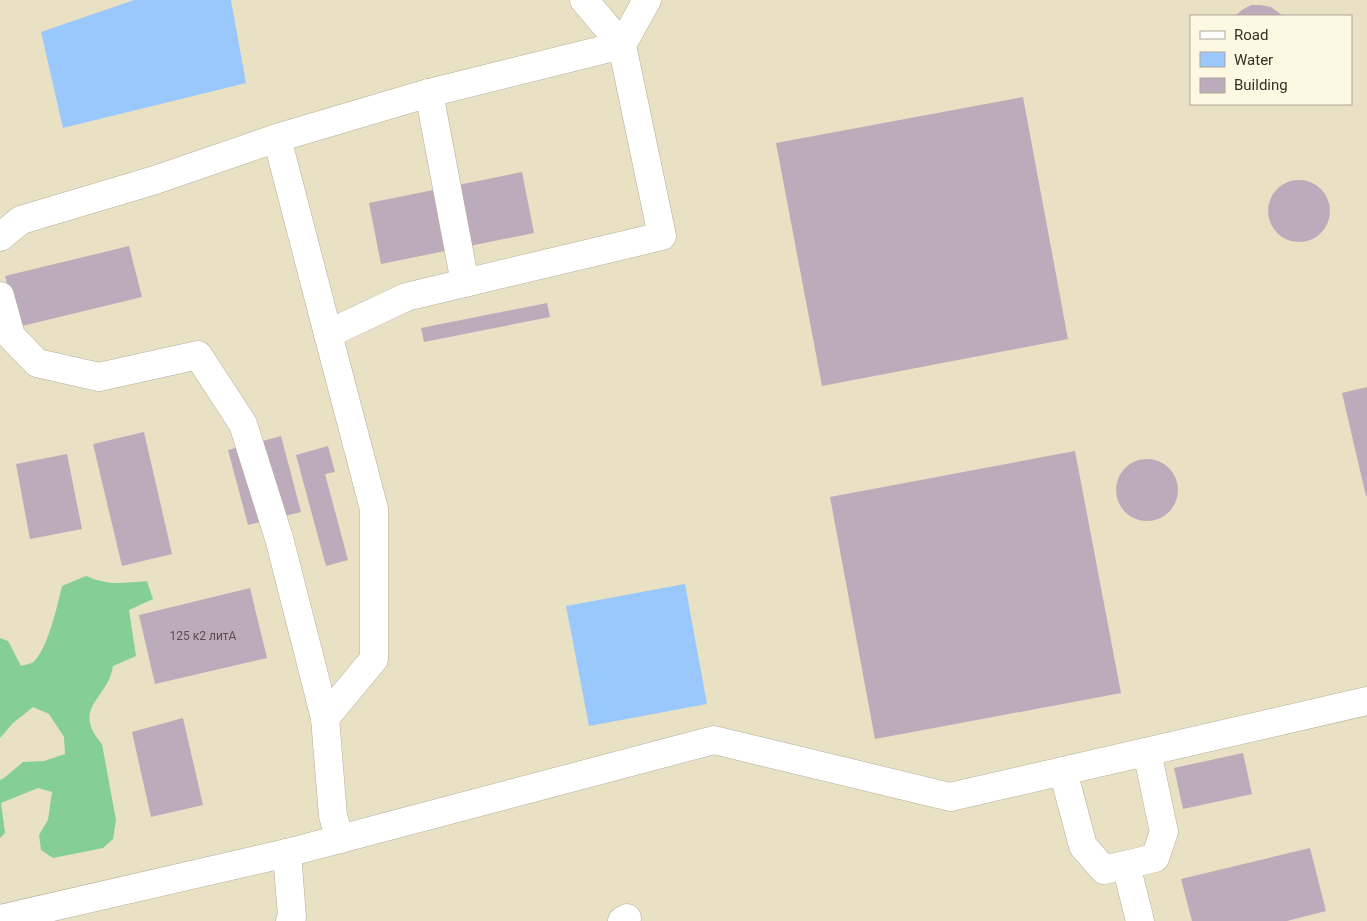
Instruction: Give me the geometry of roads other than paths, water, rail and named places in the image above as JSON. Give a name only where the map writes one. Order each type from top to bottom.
[{"type":"lane","points":[[328,334],[406,297],[662,236],[622,46],[584,0]]},
{"type":"lane","points":[[0,238],[21,220],[154,180],[277,138],[429,94],[622,46],[647,0]]},
{"type":"lane","points":[[429,94],[465,283]]},
{"type":"lane","points":[[277,138],[374,509],[374,659],[325,718]]},
{"type":"lane","points":[[0,296],[11,336],[37,363],[99,377],[198,355],[243,424],[279,538],[325,718],[333,816],[340,839]]},
{"type":"lane","points":[[0,919],[287,853],[714,740],[950,797],[1367,701]]},
{"type":"lane","points":[[1063,771],[1083,846],[1104,870],[1155,858],[1164,832],[1147,752]]},
{"type":"lane","points":[[287,853],[292,917],[290,921]]},
{"type":"lane","points":[[1126,865],[1140,921]]},
{"type":"water","points":[[134,0],[231,0],[246,83],[63,128],[41,32]]},
{"type":"water","points":[[685,584],[707,704],[589,726],[566,606]]}]
